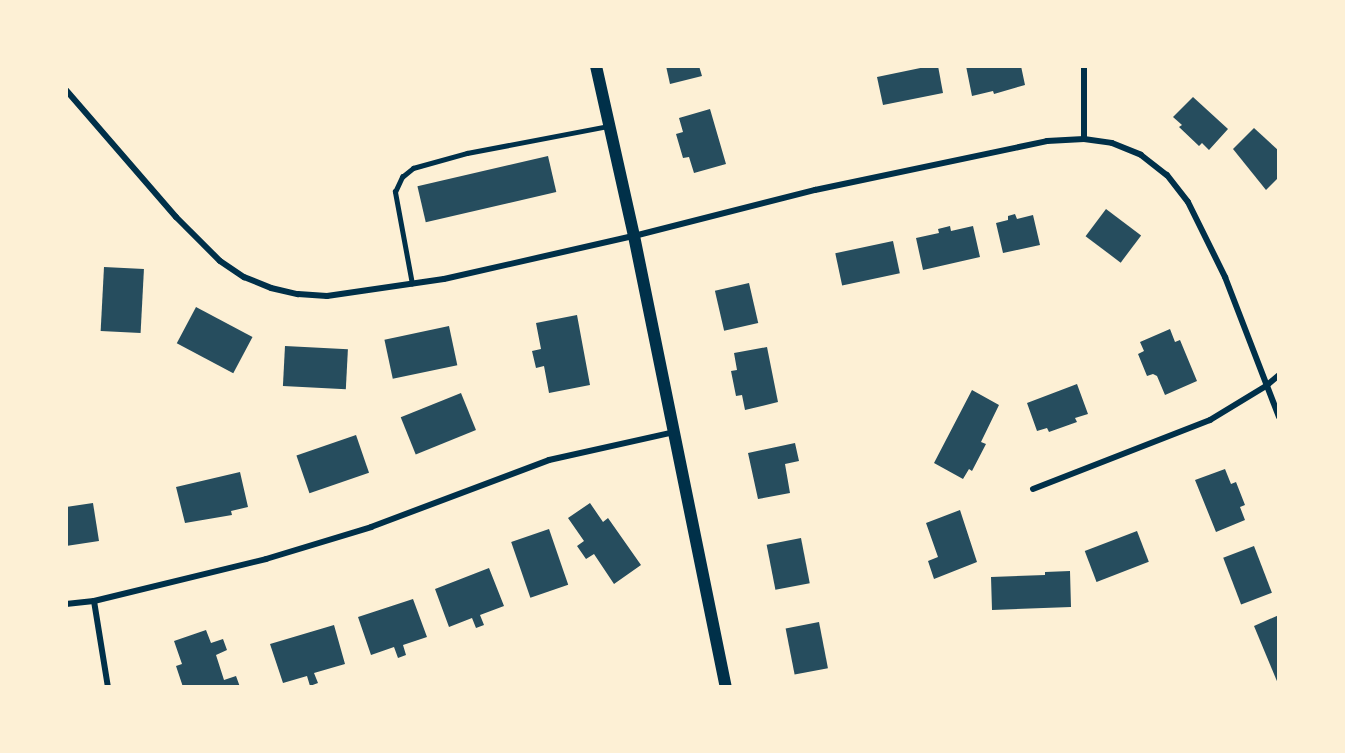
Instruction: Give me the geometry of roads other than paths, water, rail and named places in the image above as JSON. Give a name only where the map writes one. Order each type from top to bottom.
[{"type":"main road","points":[[596,66],[675,432],[726,687]]},
{"type":"street","points":[[1084,66],[1084,139]]},
{"type":"street","points":[[66,90],[176,216],[220,261],[244,277],[280,290],[327,296],[412,284],[634,237],[815,190],[1047,141],[1084,139],[1112,143],[1141,155],[1167,175],[1188,202],[1225,277],[1279,417]]},
{"type":"street","points":[[1033,489],[1210,420],[1266,386],[1279,375]]},
{"type":"street","points":[[66,604],[94,601],[238,566],[360,530],[549,460],[675,432]]},
{"type":"street","points":[[94,601],[108,687]]},
{"type":"lane","points":[[412,284],[395,192],[402,177],[413,168],[467,153],[608,126]]}]
